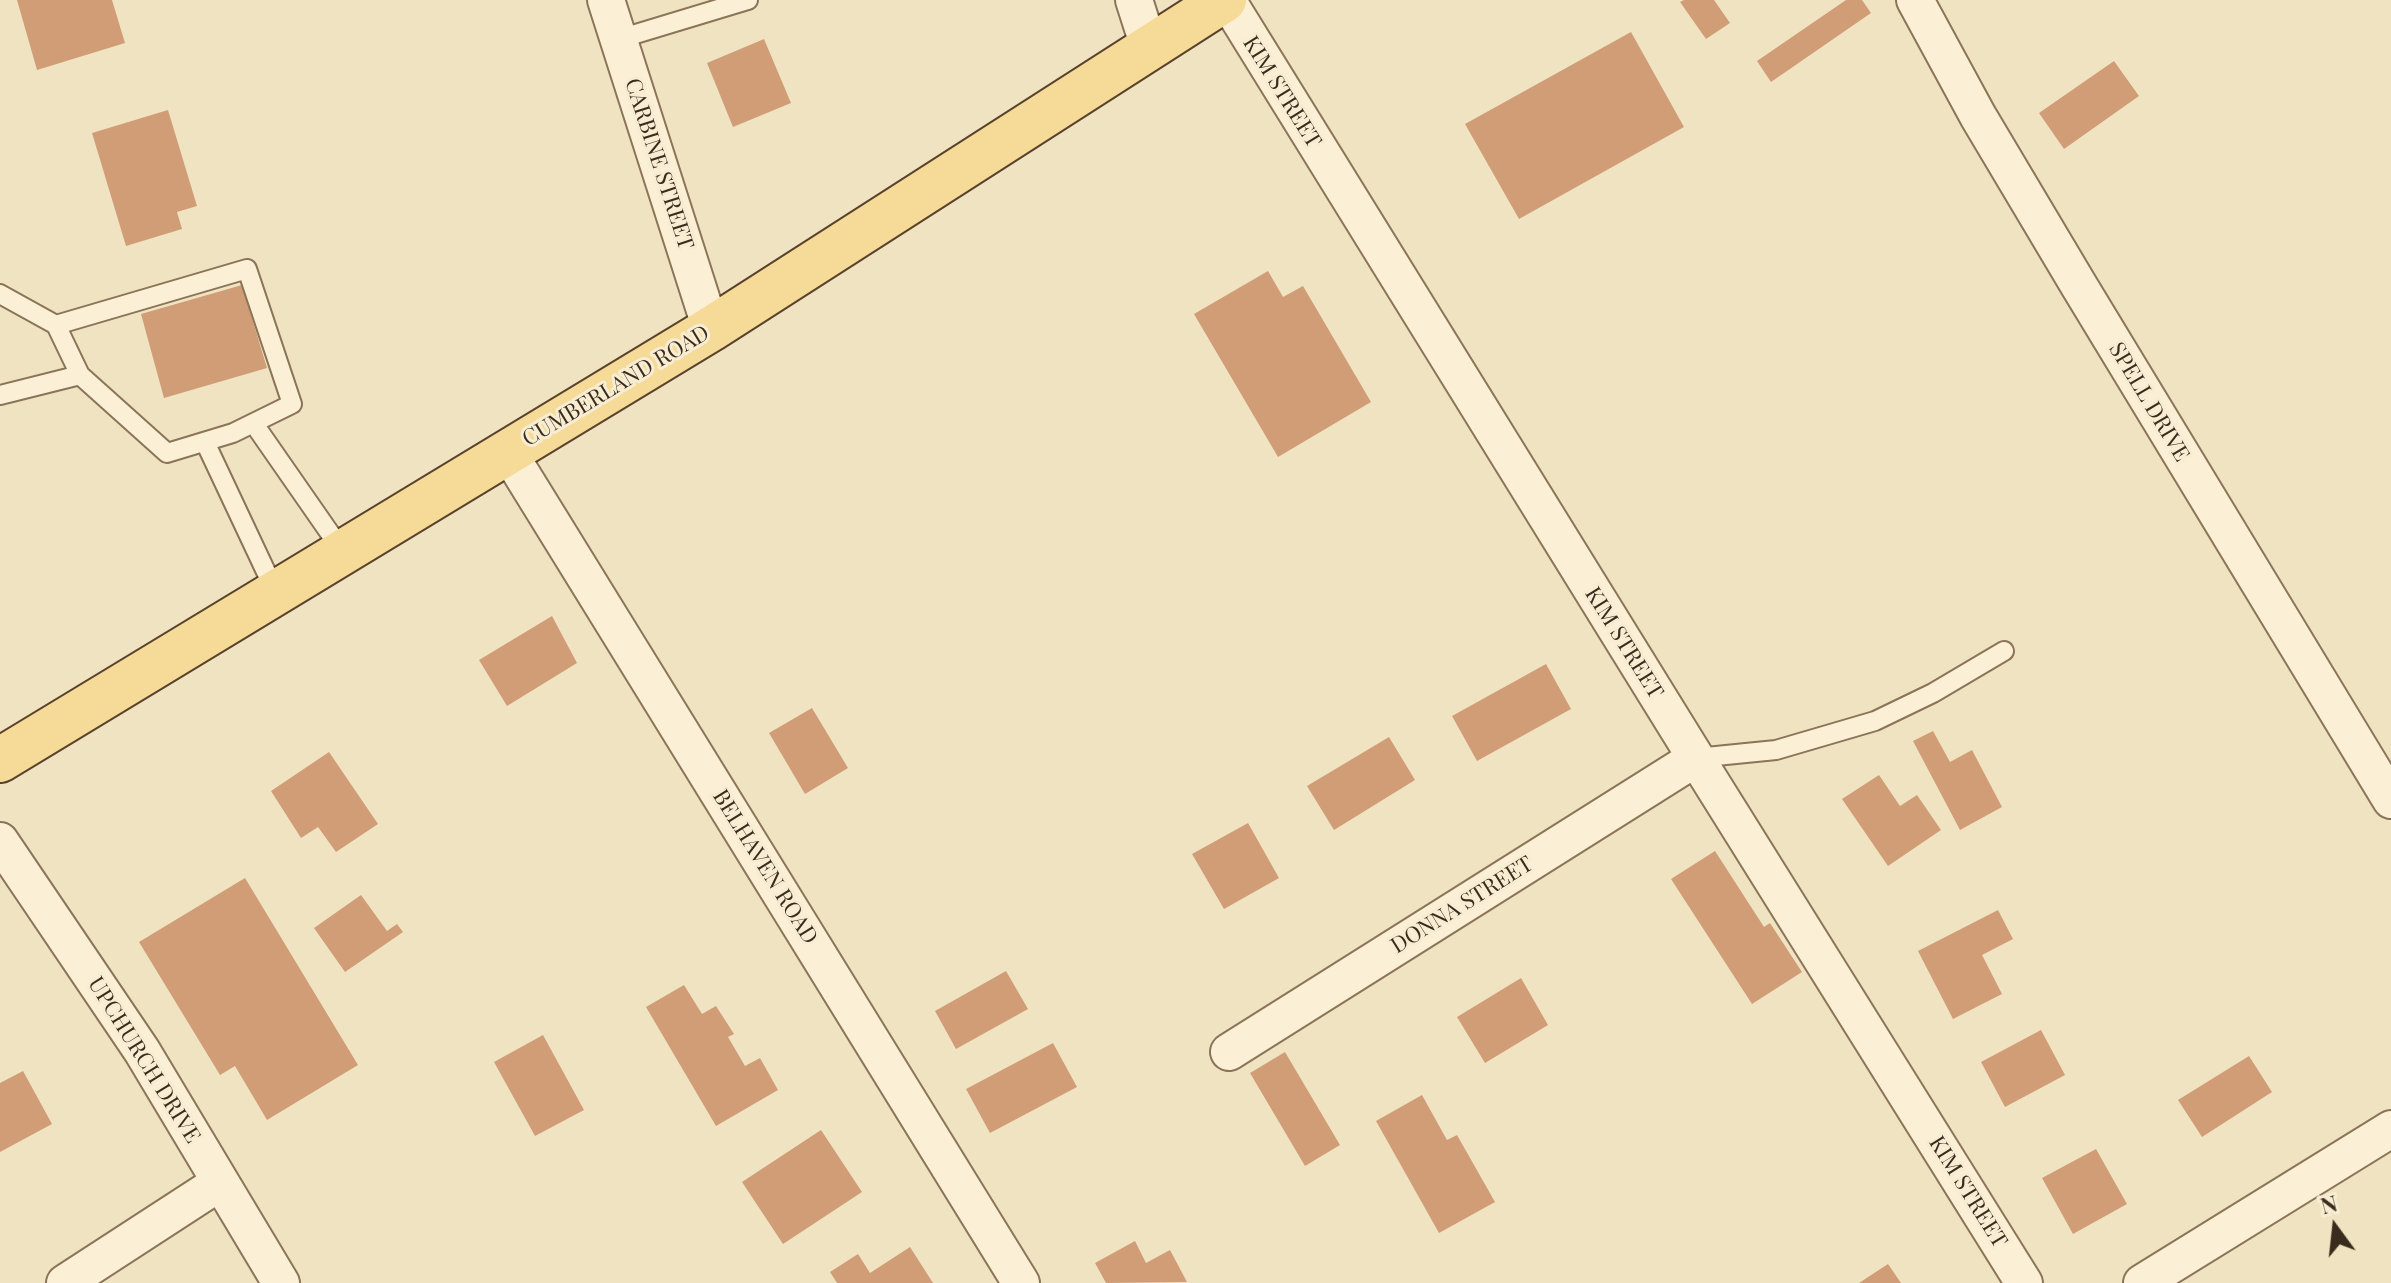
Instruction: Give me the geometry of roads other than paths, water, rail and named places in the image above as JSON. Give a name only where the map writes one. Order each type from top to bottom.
[{"type":"main road","name":"CUMBERLAND ROAD","points":[[0,760],[711,329],[1226,0]]},
{"type":"street","name":"CARBINE STREET","points":[[606,0],[711,329]]},
{"type":"street","points":[[1134,0],[1150,50]]},
{"type":"street","name":"KIM STREET","points":[[1226,0],[2024,1283]]},
{"type":"street","name":"SPELL DRIVE","points":[[1915,0],[1978,116],[2391,800]]},
{"type":"street","name":"BELHAVEN ROAD","points":[[508,452],[1021,1283]]},
{"type":"street","name":"DONNA STREET","points":[[1229,1052],[1696,758]]},
{"type":"street","name":"UPCHURCH DRIVE","points":[[0,841],[142,1051],[281,1283]]},
{"type":"street","points":[[2142,1283],[2391,1129]]},
{"type":"street","points":[[65,1283],[219,1183]]},
{"type":"lane","points":[[619,39],[748,0]]},
{"type":"lane","points":[[0,294],[56,325],[80,375],[167,453],[254,424],[292,404],[247,269],[56,325]]},
{"type":"lane","points":[[0,395],[80,375]]},
{"type":"lane","points":[[254,424],[343,552]]},
{"type":"lane","points":[[205,442],[276,593]]},
{"type":"lane","points":[[1696,758],[1776,750],[1875,721],[1933,693],[2004,651]]}]
